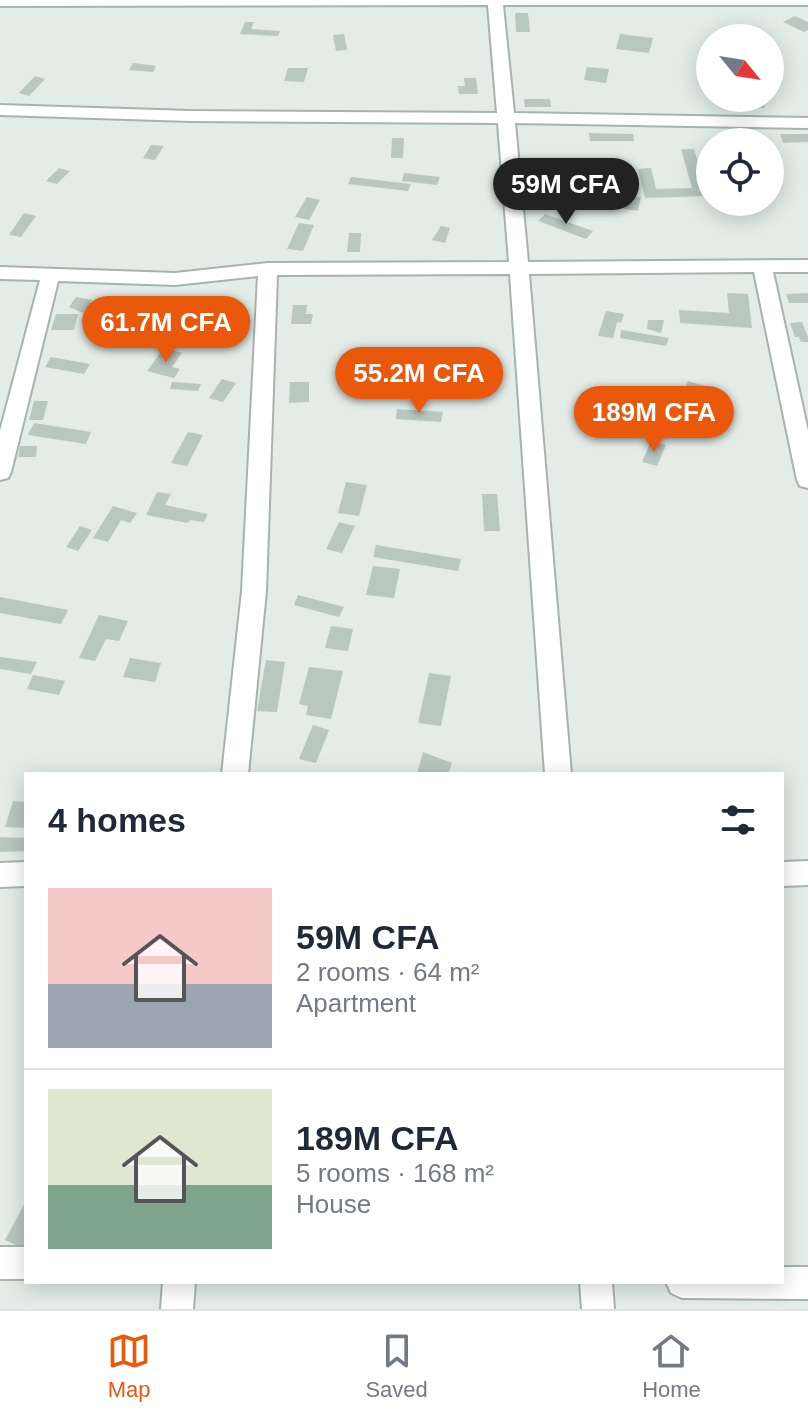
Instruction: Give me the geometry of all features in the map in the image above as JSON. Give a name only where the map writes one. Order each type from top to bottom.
[{"type":"street","points":[[495,0],[558,772]]},
{"type":"street","points":[[0,1],[808,0]]},
{"type":"street","points":[[0,110],[190,116],[808,123]]},
{"type":"street","points":[[0,273],[175,279],[268,269],[808,266]]},
{"type":"street","points":[[762,267],[808,480]]},
{"type":"street","points":[[235,772],[254,591],[268,269]]},
{"type":"street","points":[[0,472],[51,273]]},
{"type":"street","points":[[784,874],[808,873]]},
{"type":"street","points":[[0,875],[24,874]]},
{"type":"street","points":[[0,1263],[24,1263]]},
{"type":"street","points":[[784,1283],[808,1283]]},
{"type":"street","points":[[177,1309],[179,1284]]},
{"type":"street","points":[[596,1284],[598,1309]]},
{"type":"building","points":[[515,13],[528,13],[530,32],[516,32]]},
{"type":"building","points":[[795,16],[808,22],[808,30],[804,32],[783,22]]},
{"type":"building","points":[[245,22],[254,22],[251,29],[280,31],[278,36],[240,34]]},
{"type":"building","points":[[344,34],[347,50],[336,51],[333,35]]},
{"type":"building","points":[[620,34],[653,38],[649,53],[616,49]]},
{"type":"building","points":[[133,63],[156,66],[153,72],[129,70]]},
{"type":"building","points":[[587,67],[609,69],[606,83],[584,80]]},
{"type":"building","points":[[288,68],[308,68],[304,82],[284,81]]},
{"type":"building","points":[[35,76],[45,79],[29,96],[19,93]]},
{"type":"building","points":[[464,78],[476,78],[478,94],[459,94],[458,86],[465,86]]},
{"type":"building","points":[[524,99],[550,99],[551,107],[525,107]]},
{"type":"building","points":[[589,133],[633,134],[634,141],[590,141]]},
{"type":"building","points":[[784,134],[808,134],[808,142],[784,143]]},
{"type":"building","points":[[392,138],[404,138],[403,158],[391,158]]},
{"type":"building","points":[[151,145],[164,146],[155,160],[143,158]]},
{"type":"building","points":[[681,149],[694,149],[696,196],[645,198],[638,169],[651,168],[656,189],[692,188]]},
{"type":"building","points":[[59,168],[70,171],[57,184],[46,181]]},
{"type":"building","points":[[404,173],[440,177],[437,185],[402,181]]},
{"type":"building","points":[[351,177],[411,184],[408,191],[348,184]]},
{"type":"building","points":[[626,196],[641,197],[638,211],[624,209]]},
{"type":"building","points":[[307,197],[320,200],[309,220],[295,217]]},
{"type":"building","points":[[24,213],[36,216],[21,237],[9,235]]},
{"type":"building","points":[[545,214],[593,231],[586,239],[538,221]]},
{"type":"building","points":[[299,223],[314,225],[303,251],[287,249]]},
{"type":"building","points":[[441,226],[450,228],[445,243],[432,240]]},
{"type":"building","points":[[349,233],[361,233],[360,252],[347,252]]},
{"type":"building","points":[[727,293],[748,294],[752,328],[680,323],[679,310],[729,313]]},
{"type":"building","points":[[808,293],[808,303],[789,303],[786,294]]},
{"type":"building","points":[[76,297],[92,300],[83,313],[69,307]]},
{"type":"building","points":[[96,301],[128,309],[114,329],[81,321]]},
{"type":"building","points":[[160,304],[181,309],[176,317],[154,312]]},
{"type":"building","points":[[293,305],[307,305],[306,314],[313,314],[311,324],[291,324]]},
{"type":"building","points":[[189,310],[251,320],[248,327],[185,318]]},
{"type":"building","points":[[606,311],[624,314],[621,323],[617,322],[613,338],[598,336]]},
{"type":"building","points":[[56,314],[78,314],[74,330],[51,330]]},
{"type":"building","points":[[648,320],[664,320],[661,333],[647,329]]},
{"type":"building","points":[[802,322],[808,342],[801,342],[799,337],[795,337],[790,323]]},
{"type":"building","points":[[621,330],[669,338],[666,346],[620,338]]},
{"type":"building","points":[[164,348],[182,353],[172,367],[180,369],[174,378],[147,371]]},
{"type":"building","points":[[51,357],[90,364],[84,374],[45,367]]},
{"type":"building","points":[[391,367],[406,369],[396,398],[380,395]]},
{"type":"building","points":[[222,379],[236,383],[223,402],[209,398]]},
{"type":"building","points":[[688,381],[705,386],[697,405],[710,409],[705,419],[674,410]]},
{"type":"building","points":[[172,382],[201,384],[198,391],[170,389]]},
{"type":"building","points":[[290,382],[309,382],[309,402],[289,403]]},
{"type":"building","points":[[34,401],[48,401],[43,420],[29,420]]},
{"type":"building","points":[[397,409],[443,412],[441,422],[396,419]]},
{"type":"building","points":[[34,423],[91,432],[86,444],[28,435]]},
{"type":"building","points":[[188,432],[203,435],[187,466],[171,463]]},
{"type":"building","points":[[651,441],[666,445],[657,466],[642,462]]},
{"type":"building","points":[[20,446],[37,446],[36,457],[18,457]]},
{"type":"building","points":[[346,482],[367,485],[359,516],[338,513]]},
{"type":"building","points":[[157,492],[171,494],[165,505],[208,514],[204,522],[190,520],[188,523],[146,515]]},
{"type":"building","points":[[482,494],[497,494],[500,531],[484,531]]},
{"type":"building","points":[[113,506],[137,513],[130,523],[121,520],[108,542],[93,538]]},
{"type":"building","points":[[339,522],[355,526],[342,553],[326,549]]},
{"type":"building","points":[[80,526],[92,530],[78,551],[66,547]]},
{"type":"building","points":[[376,545],[461,559],[458,571],[373,557]]},
{"type":"building","points":[[373,566],[400,569],[394,598],[366,595]]},
{"type":"building","points":[[298,595],[344,607],[339,617],[294,605]]},
{"type":"building","points":[[0,597],[68,610],[61,624],[0,613]]},
{"type":"building","points":[[99,615],[128,621],[119,641],[106,639],[95,661],[79,658]]},
{"type":"building","points":[[331,626],[353,629],[348,651],[325,648]]},
{"type":"building","points":[[0,657],[37,662],[31,674],[0,669]]},
{"type":"building","points":[[130,658],[161,663],[155,682],[123,677]]},
{"type":"building","points":[[266,660],[285,662],[277,712],[257,711]]},
{"type":"building","points":[[309,667],[343,671],[331,719],[306,715],[308,706],[299,704]]},
{"type":"building","points":[[429,673],[451,676],[441,726],[418,723]]},
{"type":"building","points":[[33,675],[65,681],[59,695],[27,689]]},
{"type":"building","points":[[313,725],[329,730],[316,763],[299,759]]},
{"type":"building","points":[[423,752],[452,763],[449,772],[418,772]]},
{"type":"building","points":[[13,801],[24,802],[24,828],[5,827]]},
{"type":"building","points":[[0,837],[24,838],[24,851],[0,852]]},
{"type":"building","points":[[24,1205],[24,1249],[5,1240]]}]
